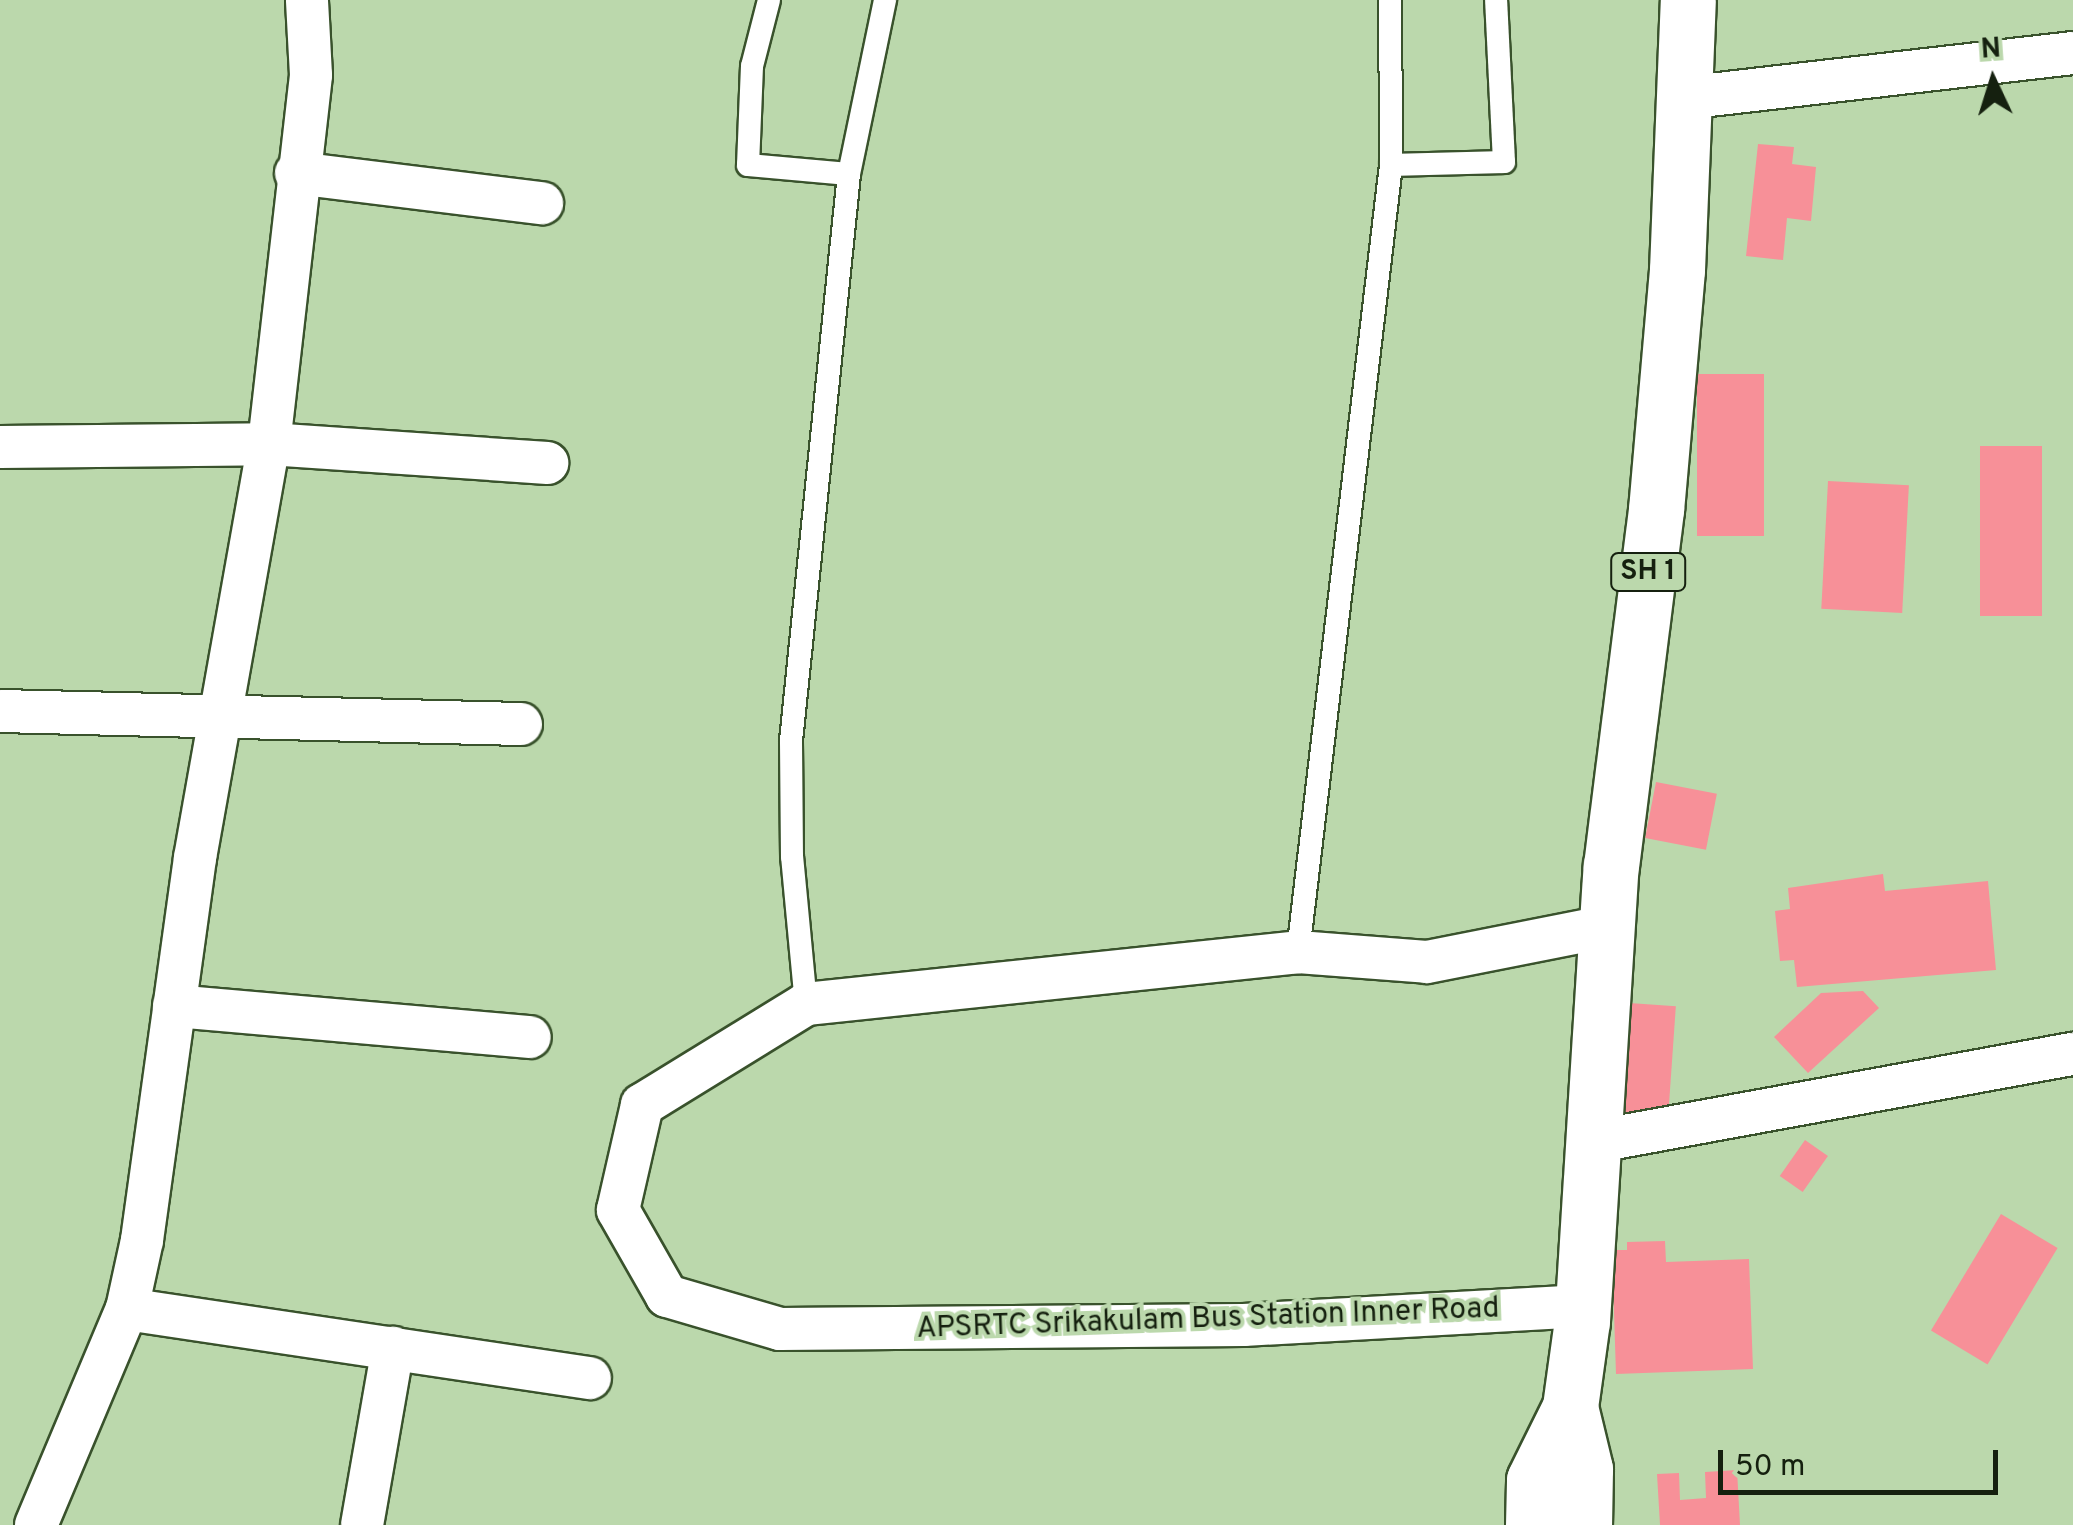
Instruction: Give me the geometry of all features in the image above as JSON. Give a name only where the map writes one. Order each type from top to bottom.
[{"type":"main road","name":"SH 1","points":[[1534,1525],[1534,1480],[1570,1407],[1583,1306],[1611,866],[1656,510],[1688,0]]},
{"type":"main road","name":"SH 1","points":[[1570,1407],[1585,1470],[1584,1525]]},
{"type":"street","points":[[36,1525],[127,1309],[269,444],[296,173],[311,75],[308,0]]},
{"type":"street","points":[[1684,98],[2073,53]]},
{"type":"street","points":[[296,173],[542,203]]},
{"type":"street","points":[[0,447],[269,444],[547,464]]},
{"type":"street","points":[[0,710],[221,721],[521,724]]},
{"type":"street","name":"APSRTC Srikakulam Bus Station Inner Road","points":[[1583,1306],[1244,1325],[880,1332],[780,1329],[667,1296],[618,1210],[642,1105],[806,1004],[1298,952],[1428,962],[1610,926]]},
{"type":"street","points":[[174,1006],[530,1036]]},
{"type":"street","points":[[1592,1142],[2073,1054]]},
{"type":"street","points":[[127,1309],[590,1378]]},
{"type":"street","points":[[362,1525],[393,1348]]},
{"type":"lane","points":[[769,0],[752,66],[748,164],[848,174]]},
{"type":"lane","points":[[806,1004],[792,857],[790,741],[848,174],[885,0]]},
{"type":"lane","points":[[1298,952],[1391,165],[1390,0]]},
{"type":"lane","points":[[1391,165],[1504,162],[1496,0]]},
{"type":"building","points":[[1758,144],[1794,147],[1792,164],[1816,167],[1811,221],[1787,218],[1783,260],[1746,256]]},
{"type":"building","points":[[1697,374],[1764,374],[1764,536],[1697,536]]},
{"type":"building","points":[[1980,446],[2042,446],[2042,616],[1980,616]]},
{"type":"building","points":[[1828,481],[1909,485],[1902,613],[1821,609]]},
{"type":"building","points":[[1656,782],[1717,794],[1706,850],[1645,838]]},
{"type":"building","points":[[1883,874],[1885,891],[1988,881],[1996,970],[1797,987],[1794,960],[1780,961],[1775,911],[1790,909],[1788,888]]},
{"type":"building","points":[[1863,991],[1879,1008],[1808,1073],[1774,1037],[1821,993]]},
{"type":"building","points":[[1615,1002],[1676,1006],[1668,1119],[1607,1115]]},
{"type":"building","points":[[1805,1140],[1828,1156],[1803,1192],[1780,1176]]},
{"type":"building","points":[[2001,1214],[2058,1248],[1988,1365],[1931,1331]]},
{"type":"building","points":[[1665,1241],[1666,1262],[1749,1259],[1753,1369],[1616,1374],[1612,1250],[1627,1250],[1627,1242]]},
{"type":"building","points":[[1737,1470],[1740,1525],[1660,1525],[1657,1474],[1679,1473],[1680,1500],[1706,1498],[1705,1472]]}]
